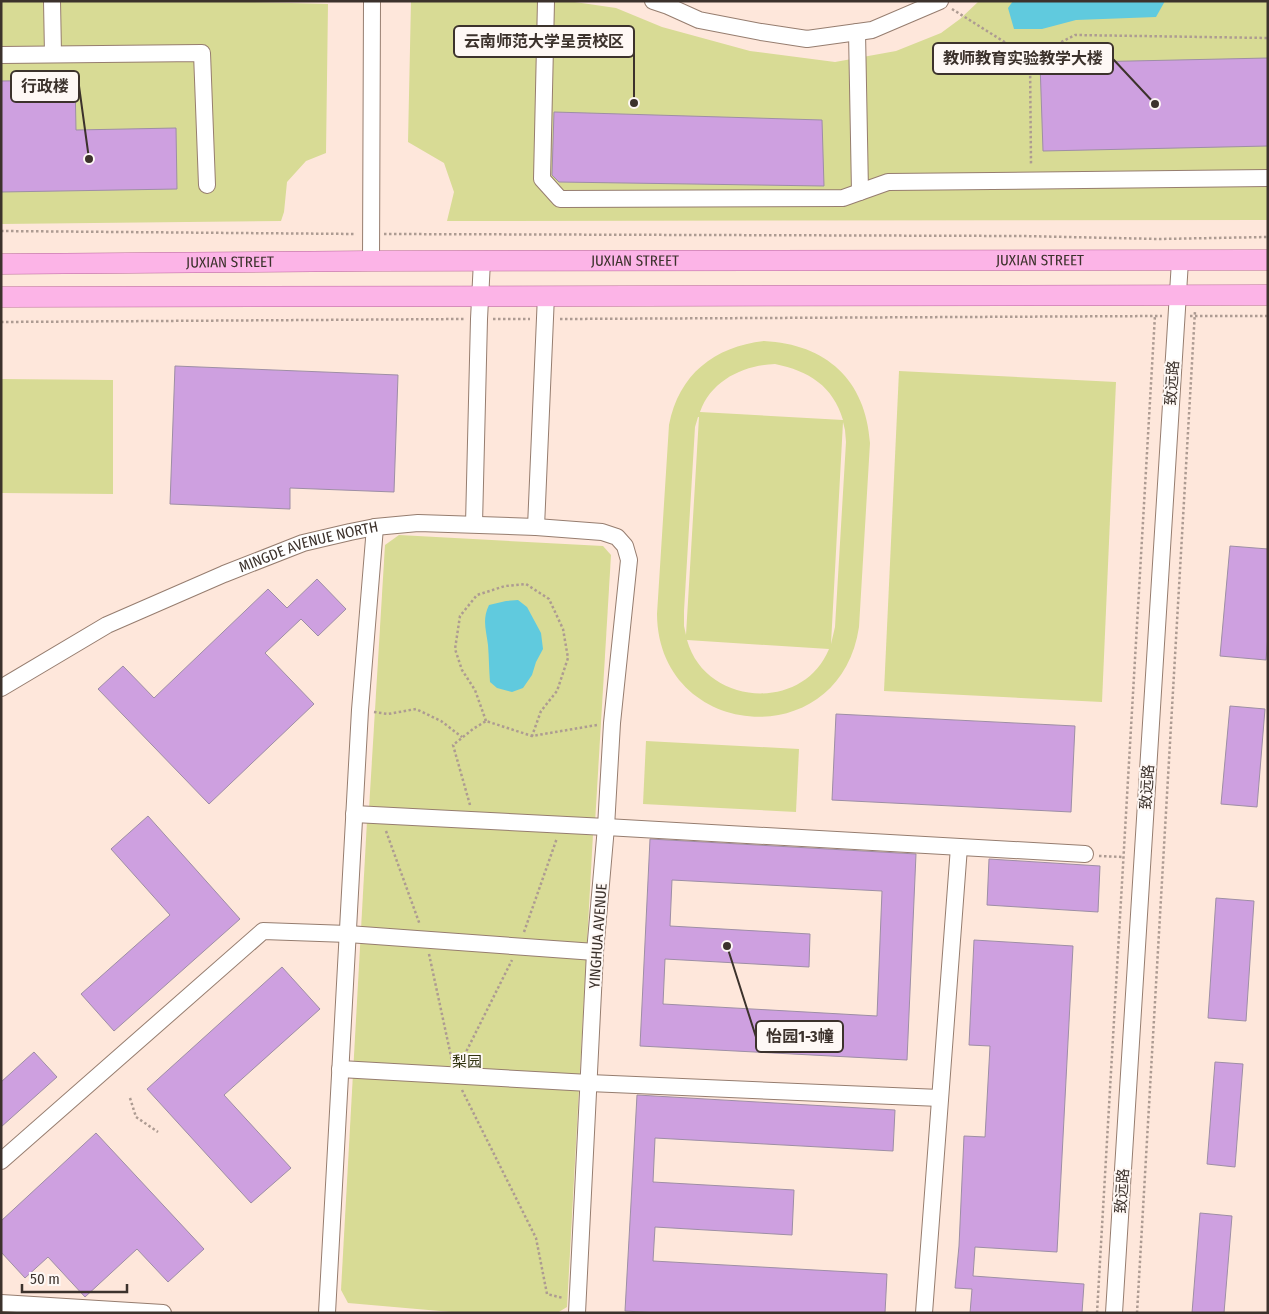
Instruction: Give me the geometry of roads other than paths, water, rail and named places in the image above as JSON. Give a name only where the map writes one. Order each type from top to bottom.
[{"type":"main road","name":"JUXIAN STREET","points":[[1,264],[371,261],[1268,260]]},
{"type":"main road","points":[[1,297],[1268,295]]},
{"type":"street","points":[[52,1],[53,54]]},
{"type":"street","points":[[371,261],[372,1]]},
{"type":"street","points":[[546,1],[542,179],[560,199],[843,198],[888,182],[1031,182],[1268,178]]},
{"type":"street","points":[[654,1],[685,7],[699,20],[807,39],[872,30],[944,4]]},
{"type":"street","points":[[857,32],[860,192]]},
{"type":"street","points":[[1,55],[202,53],[207,185]]},
{"type":"street","points":[[474,524],[482,261]]},
{"type":"street","name":"致远路","points":[[1114,1313],[1176,316],[1187,295],[1189,261]]},
{"type":"street","points":[[536,527],[546,295]]},
{"type":"street","name":"MINGDE AVENUE NORTH","points":[[1,688],[107,626],[224,574],[303,543],[375,527],[418,523],[474,524],[602,532],[617,537],[625,546],[629,560]]},
{"type":"street","points":[[327,1313],[360,710],[375,527]]},
{"type":"street","name":"YINGHUA AVENUE","points":[[577,1313],[595,952],[606,827],[612,723],[629,560]]},
{"type":"street","points":[[354,814],[1085,854]]},
{"type":"street","points":[[924,1313],[959,847]]},
{"type":"street","points":[[1,1162],[263,931],[348,934],[595,952]]},
{"type":"street","points":[[340,1069],[589,1083],[940,1098]]},
{"type":"street","points":[[1,1303],[163,1313]]},
{"type":"water","points":[[1013,1],[1165,1],[1156,17],[1076,20],[1042,29],[1014,29],[1008,8]]},
{"type":"water","points":[[518,600],[527,607],[541,633],[543,649],[532,675],[523,688],[512,692],[497,688],[490,682],[485,620],[489,605]]},
{"type":"place","name":"云南师范大学呈贡校区","points":[[634,103]]},
{"type":"place","name":"教师教育实验教学大楼","points":[[1155,104]]},
{"type":"place","name":"行政楼","points":[[89,159]]},
{"type":"place","name":"怡园1-3幢","points":[[727,946]]},
{"type":"park label","name":"梨园","points":[[467,1062]]}]
